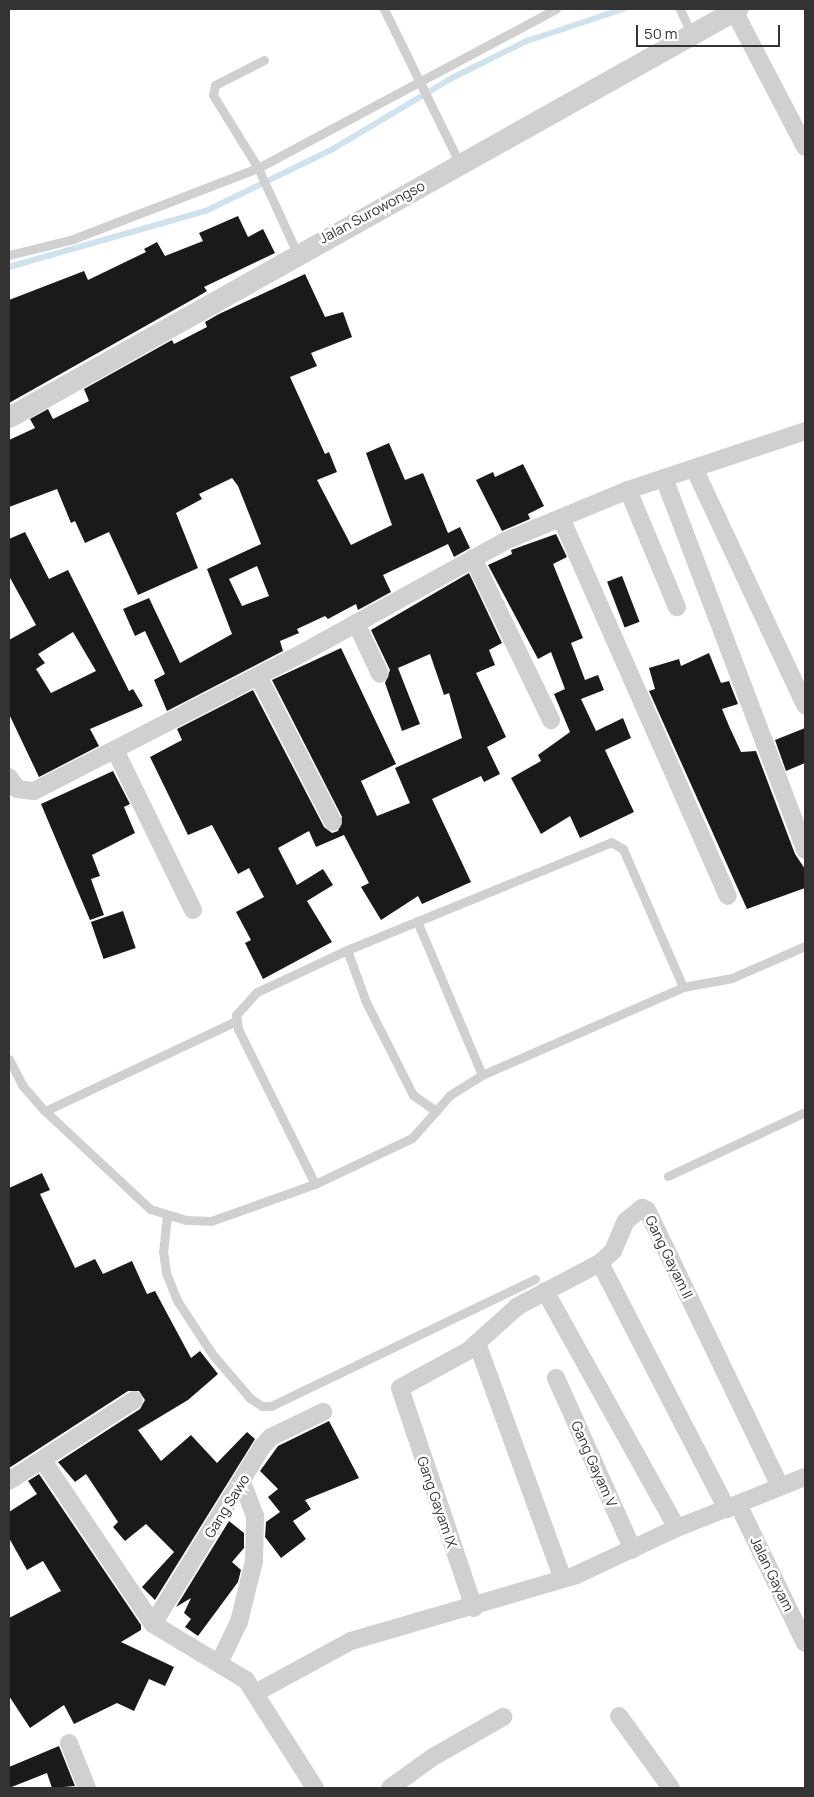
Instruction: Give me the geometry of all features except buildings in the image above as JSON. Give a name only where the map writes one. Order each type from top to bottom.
[{"type":"street","name":"Jalan Surowongso","points":[[9,417],[297,252],[461,164],[736,10]]},
{"type":"street","points":[[736,10],[805,147]]},
{"type":"street","points":[[9,777],[17,789],[34,791],[258,676],[473,558],[560,518],[628,490],[805,431]]},
{"type":"street","points":[[694,468],[805,705]]},
{"type":"street","points":[[664,478],[805,850]]},
{"type":"street","points":[[628,490],[677,607]]},
{"type":"street","points":[[560,518],[728,896]]},
{"type":"street","points":[[473,558],[551,720]]},
{"type":"street","points":[[356,622],[380,674]]},
{"type":"street","points":[[258,676],[333,822]]},
{"type":"street","points":[[115,750],[193,910]]},
{"type":"street","name":"Gang Gayam II","points":[[400,1395],[405,1383],[477,1343],[540,1285],[600,1263],[613,1252],[626,1221],[645,1208],[780,1486]]},
{"type":"street","name":"Jalan Gayam","points":[[600,1263],[733,1506],[805,1643]]},
{"type":"street","points":[[540,1285],[677,1528]]},
{"type":"street","points":[[477,1343],[563,1579]]},
{"type":"street","name":"Gang Gayam V","points":[[556,1378],[633,1550]]},
{"type":"street","name":"Gang Gayam IX","points":[[400,1395],[474,1608]]},
{"type":"street","points":[[9,1481],[44,1462],[134,1400]]},
{"type":"street","name":"Gang Sawo","points":[[153,1624],[271,1437],[323,1412]]},
{"type":"street","points":[[44,1462],[153,1624],[180,1644],[219,1663],[246,1680],[257,1692],[315,1788]]},
{"type":"street","points":[[257,1692],[351,1641],[474,1608],[563,1579],[633,1550],[677,1528],[805,1477]]},
{"type":"street","points":[[219,1663],[239,1622],[254,1561],[255,1516],[242,1482]]},
{"type":"street","points":[[619,1716],[671,1788]]},
{"type":"street","points":[[390,1788],[433,1757],[502,1717]]},
{"type":"street","points":[[69,1742],[87,1788]]},
{"type":"lane","points":[[384,9],[461,164]]},
{"type":"lane","points":[[9,255],[73,239],[258,168],[316,139],[419,78],[556,9]]},
{"type":"lane","points":[[680,9],[692,34]]},
{"type":"lane","points":[[264,60],[213,90],[258,168],[297,252]]},
{"type":"lane","points":[[46,1111],[236,1021],[244,1004],[257,992],[347,950],[610,842],[617,843],[623,849],[683,987]]},
{"type":"lane","points":[[418,921],[482,1075]]},
{"type":"lane","points":[[9,1059],[22,1085],[46,1111],[150,1209],[167,1215],[212,1221],[315,1184],[412,1138],[450,1095],[482,1075],[683,987],[705,986],[732,978],[805,946]]},
{"type":"lane","points":[[347,950],[366,1002],[413,1095],[436,1111]]},
{"type":"lane","points":[[236,1021],[315,1184]]},
{"type":"lane","points":[[668,1176],[805,1112]]},
{"type":"lane","points":[[167,1215],[163,1251],[166,1273],[178,1302],[213,1355],[250,1398],[262,1406],[272,1406],[540,1285]]},
{"type":"waterway","points":[[9,267],[206,211],[333,149],[452,78],[527,41],[623,9]]}]
